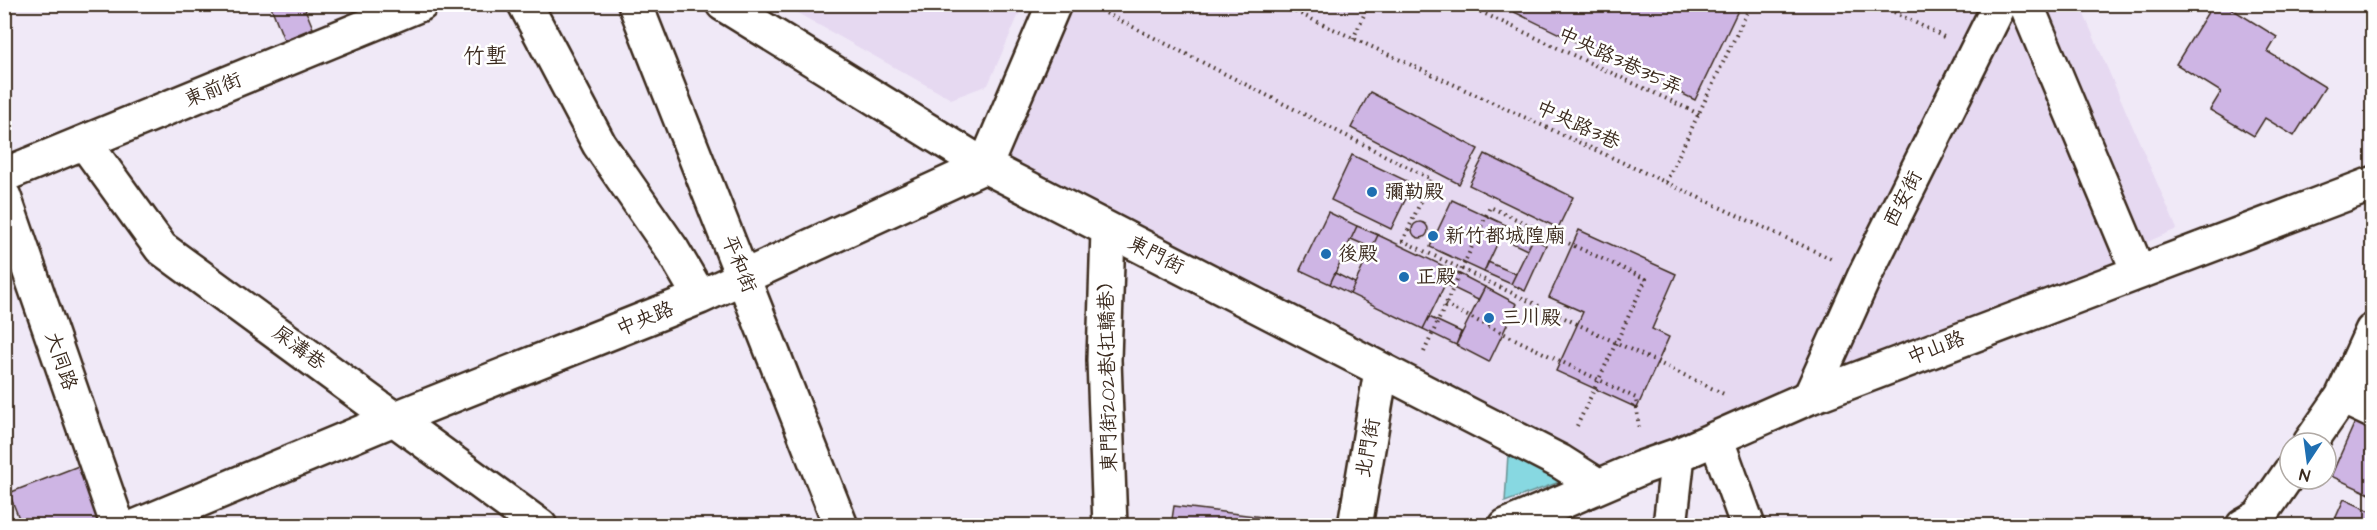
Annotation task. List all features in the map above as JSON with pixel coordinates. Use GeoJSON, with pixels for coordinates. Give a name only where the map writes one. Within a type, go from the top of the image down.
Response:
{"type":"FeatureCollection","features":[{"type":"Feature","properties":{"kind":"street","name":"東前街"},"geometry":{"type":"LineString","coordinates":[[4,175],[422,4]]}},
{"type":"Feature","properties":{"kind":"street"},"geometry":{"type":"LineString","coordinates":[[525,4],[599,144],[673,251],[699,297]]}},
{"type":"Feature","properties":{"kind":"street","name":"平和街"},"geometry":{"type":"LineString","coordinates":[[635,4],[745,277],[841,525]]}},
{"type":"Feature","properties":{"kind":"street","name":"東門街"},"geometry":{"type":"LineString","coordinates":[[723,4],[985,166],[1561,462],[1599,486]]}},
{"type":"Feature","properties":{"kind":"street"},"geometry":{"type":"LineString","coordinates":[[985,166],[1054,4]]}},
{"type":"Feature","properties":{"kind":"street","name":"西安街"},"geometry":{"type":"LineString","coordinates":[[1810,397],[1865,275],[2000,4]]}},
{"type":"Feature","properties":{"kind":"street"},"geometry":{"type":"LineString","coordinates":[[2026,4],[2138,271]]}},
{"type":"Feature","properties":{"kind":"street","name":"屎溝巷"},"geometry":{"type":"LineString","coordinates":[[85,143],[161,248],[540,525]]}},
{"type":"Feature","properties":{"kind":"street","name":"中央路"},"geometry":{"type":"LineString","coordinates":[[137,525],[699,297],[985,166]]}},
{"type":"Feature","properties":{"kind":"street","name":"中山路"},"geometry":{"type":"LineString","coordinates":[[1506,525],[1641,468],[1678,455],[1810,397],[2373,184]]}},
{"type":"Feature","properties":{"kind":"street","name":"大同路"},"geometry":{"type":"LineString","coordinates":[[4,197],[118,525]]}},
{"type":"Feature","properties":{"kind":"street","name":"東門街202巷(扛轎巷)"},"geometry":{"type":"LineString","coordinates":[[1108,230],[1104,360],[1110,525]]}},
{"type":"Feature","properties":{"kind":"street"},"geometry":{"type":"LineString","coordinates":[[2318,431],[2342,397],[2373,331]]}},
{"type":"Feature","properties":{"kind":"street","name":"北門街"},"geometry":{"type":"LineString","coordinates":[[1355,525],[1395,378]]}},
{"type":"Feature","properties":{"kind":"street"},"geometry":{"type":"LineString","coordinates":[[2342,397],[2373,411]]}},
{"type":"Feature","properties":{"kind":"street"},"geometry":{"type":"LineString","coordinates":[[1716,438],[1748,525]]}},
{"type":"Feature","properties":{"kind":"street"},"geometry":{"type":"LineString","coordinates":[[1670,525],[1678,455]]}},
{"type":"Feature","properties":{"kind":"street"},"geometry":{"type":"LineString","coordinates":[[2243,525],[2259,517],[2278,489]]}},
{"type":"Feature","properties":{"kind":"path"},"geometry":{"type":"LineString","coordinates":[[1089,4],[1431,179],[1403,241],[1767,415]]}},
{"type":"Feature","properties":{"kind":"path","name":"中央路3巷"},"geometry":{"type":"LineString","coordinates":[[1279,4],[1865,275]]}},
{"type":"Feature","properties":{"kind":"path"},"geometry":{"type":"LineString","coordinates":[[1353,39],[1369,4]]}},
{"type":"Feature","properties":{"kind":"path","name":"中央路3巷35弄"},"geometry":{"type":"LineString","coordinates":[[1464,4],[1699,114]]}},
{"type":"Feature","properties":{"kind":"path"},"geometry":{"type":"LineString","coordinates":[[1666,182],[1751,4]]}},
{"type":"Feature","properties":{"kind":"path"},"geometry":{"type":"LineString","coordinates":[[1878,4],[1976,53]]}},
{"type":"Feature","properties":{"kind":"path"},"geometry":{"type":"LineString","coordinates":[[1395,378],[1445,305],[1490,207],[1646,279],[1561,462]]}},
{"type":"Feature","properties":{"kind":"path"},"geometry":{"type":"LineString","coordinates":[[1445,305],[1636,398],[1641,468]]}},
{"type":"Feature","properties":{"kind":"shaded area"},"geometry":{"type":"Polygon","coordinates":[[[783,5],[1023,5],[988,85],[951,99],[783,5]]]}},
{"type":"Feature","properties":{"kind":"shaded area"},"geometry":{"type":"Polygon","coordinates":[[[1061,5],[2080,5],[2177,229],[2129,250],[2138,271],[1599,486],[995,164],[1061,5]]]}},
{"type":"Feature","properties":{"kind":"water"},"geometry":{"type":"Polygon","coordinates":[[[1508,454],[1562,481],[1505,502],[1508,454]]]}},
{"type":"Feature","properties":{"kind":"building"},"geometry":{"type":"Polygon","coordinates":[[[270,4],[303,4],[313,28],[284,40],[270,4]]]}},
{"type":"Feature","properties":{"kind":"building"},"geometry":{"type":"Polygon","coordinates":[[[1498,4],[1741,4],[1695,100],[1498,4]]]}},
{"type":"Feature","properties":{"kind":"building"},"geometry":{"type":"Polygon","coordinates":[[[2213,4],[2224,4],[2277,37],[2268,52],[2325,87],[2294,136],[2265,118],[2254,136],[2210,110],[2221,92],[2176,64],[2213,4]]]}},
{"type":"Feature","properties":{"kind":"building"},"geometry":{"type":"Polygon","coordinates":[[[1370,92],[1478,149],[1459,184],[1351,128],[1370,92]]]}},
{"type":"Feature","properties":{"kind":"building"},"geometry":{"type":"Polygon","coordinates":[[[1485,154],[1573,197],[1558,228],[1469,185],[1485,154]]]}},
{"type":"Feature","properties":{"kind":"building","name":"彌勒殿"},"geometry":{"type":"Polygon","coordinates":[[[1352,155],[1413,184],[1391,229],[1331,200],[1352,155]]]}},
{"type":"Feature","properties":{"kind":"building"},"geometry":{"type":"Polygon","coordinates":[[[1452,200],[1506,225],[1484,272],[1430,247],[1452,200]]]}},
{"type":"Feature","properties":{"kind":"building","name":"後殿"},"geometry":{"type":"Polygon","coordinates":[[[1328,212],[1357,226],[1330,284],[1300,270],[1328,212]]]}},
{"type":"Feature","properties":{"kind":"building"},"geometry":{"type":"Polygon","coordinates":[[[1420,222],[1426,224],[1428,230],[1426,236],[1420,238],[1414,236],[1412,230],[1414,224],[1420,222]]]}},
{"type":"Feature","properties":{"kind":"building"},"geometry":{"type":"Polygon","coordinates":[[[1506,225],[1533,239],[1527,250],[1500,237],[1506,225]]]}},
{"type":"Feature","properties":{"kind":"building"},"geometry":{"type":"Polygon","coordinates":[[[1357,226],[1378,235],[1372,248],[1351,239],[1357,226]]]}},
{"type":"Feature","properties":{"kind":"building"},"geometry":{"type":"Polygon","coordinates":[[[1579,230],[1676,274],[1652,329],[1669,337],[1637,408],[1556,371],[1583,312],[1549,297],[1579,230]]]}},
{"type":"Feature","properties":{"kind":"building","name":"正殿"},"geometry":{"type":"Polygon","coordinates":[[[1378,235],[1452,270],[1423,329],[1350,294],[1378,235]]]}},
{"type":"Feature","properties":{"kind":"building","name":"三川殿"},"geometry":{"type":"Polygon","coordinates":[[[1533,239],[1546,245],[1525,291],[1511,284],[1533,239]]]}},
{"type":"Feature","properties":{"kind":"building"},"geometry":{"type":"Polygon","coordinates":[[[1488,262],[1516,274],[1511,284],[1484,272],[1488,262]]]}},
{"type":"Feature","properties":{"kind":"building"},"geometry":{"type":"Polygon","coordinates":[[[1452,270],[1485,287],[1478,300],[1445,284],[1452,270]]]}},
{"type":"Feature","properties":{"kind":"building"},"geometry":{"type":"Polygon","coordinates":[[[1335,273],[1355,283],[1350,294],[1330,284],[1335,273]]]}},
{"type":"Feature","properties":{"kind":"building","name":"三川殿"},"geometry":{"type":"Polygon","coordinates":[[[1485,287],[1517,304],[1489,362],[1456,345],[1485,287]]]}},
{"type":"Feature","properties":{"kind":"building"},"geometry":{"type":"Polygon","coordinates":[[[1429,317],[1461,332],[1456,345],[1423,329],[1429,317]]]}},
{"type":"Feature","properties":{"kind":"building"},"geometry":{"type":"Polygon","coordinates":[[[2355,422],[2372,430],[2372,495],[2338,479],[2338,460],[2355,422]]]}},
{"type":"Feature","properties":{"kind":"building"},"geometry":{"type":"Polygon","coordinates":[[[81,465],[105,526],[22,526],[9,493],[81,465]]]}},
{"type":"Feature","properties":{"kind":"building"},"geometry":{"type":"Polygon","coordinates":[[[2344,499],[2372,512],[2372,526],[2332,526],[2344,499]]]}},
{"type":"Feature","properties":{"kind":"building"},"geometry":{"type":"Polygon","coordinates":[[[1174,506],[1304,522],[1303,526],[1171,526],[1174,506]]]}},
{"type":"Feature","properties":{"kind":"place","name":"彌勒殿"},"geometry":{"type":"Point","coordinates":[1372,192]}},
{"type":"Feature","properties":{"kind":"place","name":"新竹都城隍廟"},"geometry":{"type":"Point","coordinates":[1433,236]}},
{"type":"Feature","properties":{"kind":"place","name":"後殿"},"geometry":{"type":"Point","coordinates":[1326,254]}},
{"type":"Feature","properties":{"kind":"place","name":"正殿"},"geometry":{"type":"Point","coordinates":[1404,277]}},
{"type":"Feature","properties":{"kind":"place","name":"三川殿"},"geometry":{"type":"Point","coordinates":[1489,318]}},
{"type":"Feature","properties":{"kind":"district","name":"竹塹"},"geometry":{"type":"Point","coordinates":[485,56]}}]}
